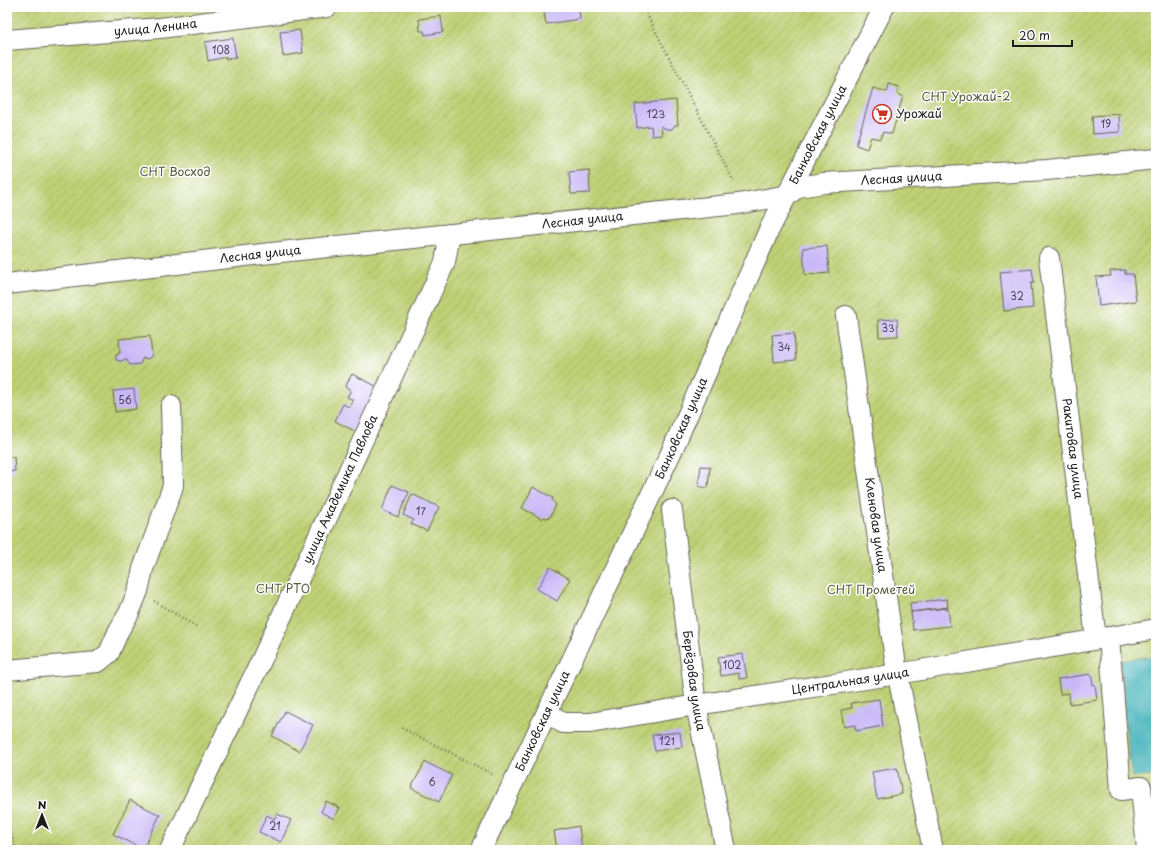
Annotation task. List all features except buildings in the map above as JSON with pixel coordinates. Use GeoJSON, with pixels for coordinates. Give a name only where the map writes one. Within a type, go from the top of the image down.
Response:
{"type":"FeatureCollection","features":[{"type":"Feature","properties":{"kind":"street","name":"улица Ленина"},"geometry":{"type":"LineString","coordinates":[[7,40],[160,28],[327,7]]}},
{"type":"Feature","properties":{"kind":"street","name":"Банковская улица"},"geometry":{"type":"LineString","coordinates":[[481,850],[670,455],[769,230],[884,7]]}},
{"type":"Feature","properties":{"kind":"street","name":"Лесная улица"},"geometry":{"type":"LineString","coordinates":[[7,284],[450,234],[745,203],[788,195],[798,187],[824,183],[1047,170],[1156,159]]}},
{"type":"Feature","properties":{"kind":"street","name":"улица Академика Павлова"},"geometry":{"type":"LineString","coordinates":[[170,850],[262,659],[446,262],[450,234]]}},
{"type":"Feature","properties":{"kind":"street","name":"Ракитовая улица"},"geometry":{"type":"LineString","coordinates":[[1049,258],[1102,638],[1121,790],[1142,787],[1148,850]]}},
{"type":"Feature","properties":{"kind":"street","name":"Кленовая улица"},"geometry":{"type":"LineString","coordinates":[[846,316],[898,674],[933,850]]}},
{"type":"Feature","properties":{"kind":"street"},"geometry":{"type":"LineString","coordinates":[[7,670],[98,662],[109,653],[138,591],[143,569],[173,486],[171,406]]}},
{"type":"Feature","properties":{"kind":"street","name":"Берёзовая улица"},"geometry":{"type":"LineString","coordinates":[[672,510],[696,705],[726,850]]}},
{"type":"Feature","properties":{"kind":"street","name":"Центральная улица"},"geometry":{"type":"LineString","coordinates":[[547,712],[563,723],[590,723],[898,674],[1156,629]]}},
{"type":"Feature","properties":{"kind":"path"},"geometry":{"type":"LineString","coordinates":[[643,7],[745,203]]}},
{"type":"Feature","properties":{"kind":"path"},"geometry":{"type":"LineString","coordinates":[[138,591],[197,627]]}},
{"type":"Feature","properties":{"kind":"path"},"geometry":{"type":"LineString","coordinates":[[402,728],[492,774]]}},
{"type":"Feature","properties":{"kind":"path"},"geometry":{"type":"LineString","coordinates":[[7,823],[15,845],[14,850]]}},
{"type":"Feature","properties":{"kind":"green space"},"geometry":{"type":"Polygon","coordinates":[[[7,7],[1156,7],[1156,657],[1144,657],[1121,661],[1132,777],[1156,776],[1156,850],[7,850],[7,7]]]}},
{"type":"Feature","properties":{"kind":"water"},"geometry":{"type":"Polygon","coordinates":[[[1144,657],[1156,657],[1156,776],[1132,777],[1125,721],[1121,661],[1144,657]]]}},
{"type":"Feature","properties":{"kind":"place","name":"Урожай"},"geometry":{"type":"Point","coordinates":[882,114]}},
{"type":"Feature","properties":{"kind":"park label","name":"СНТ Урожай-2"},"geometry":{"type":"Point","coordinates":[966,97]}},
{"type":"Feature","properties":{"kind":"park label","name":"СНТ Восход"},"geometry":{"type":"Point","coordinates":[175,172]}},
{"type":"Feature","properties":{"kind":"park label","name":"СНТ РТО"},"geometry":{"type":"Point","coordinates":[283,589]}},
{"type":"Feature","properties":{"kind":"park label","name":"СНТ Прометей"},"geometry":{"type":"Point","coordinates":[871,590]}}]}
